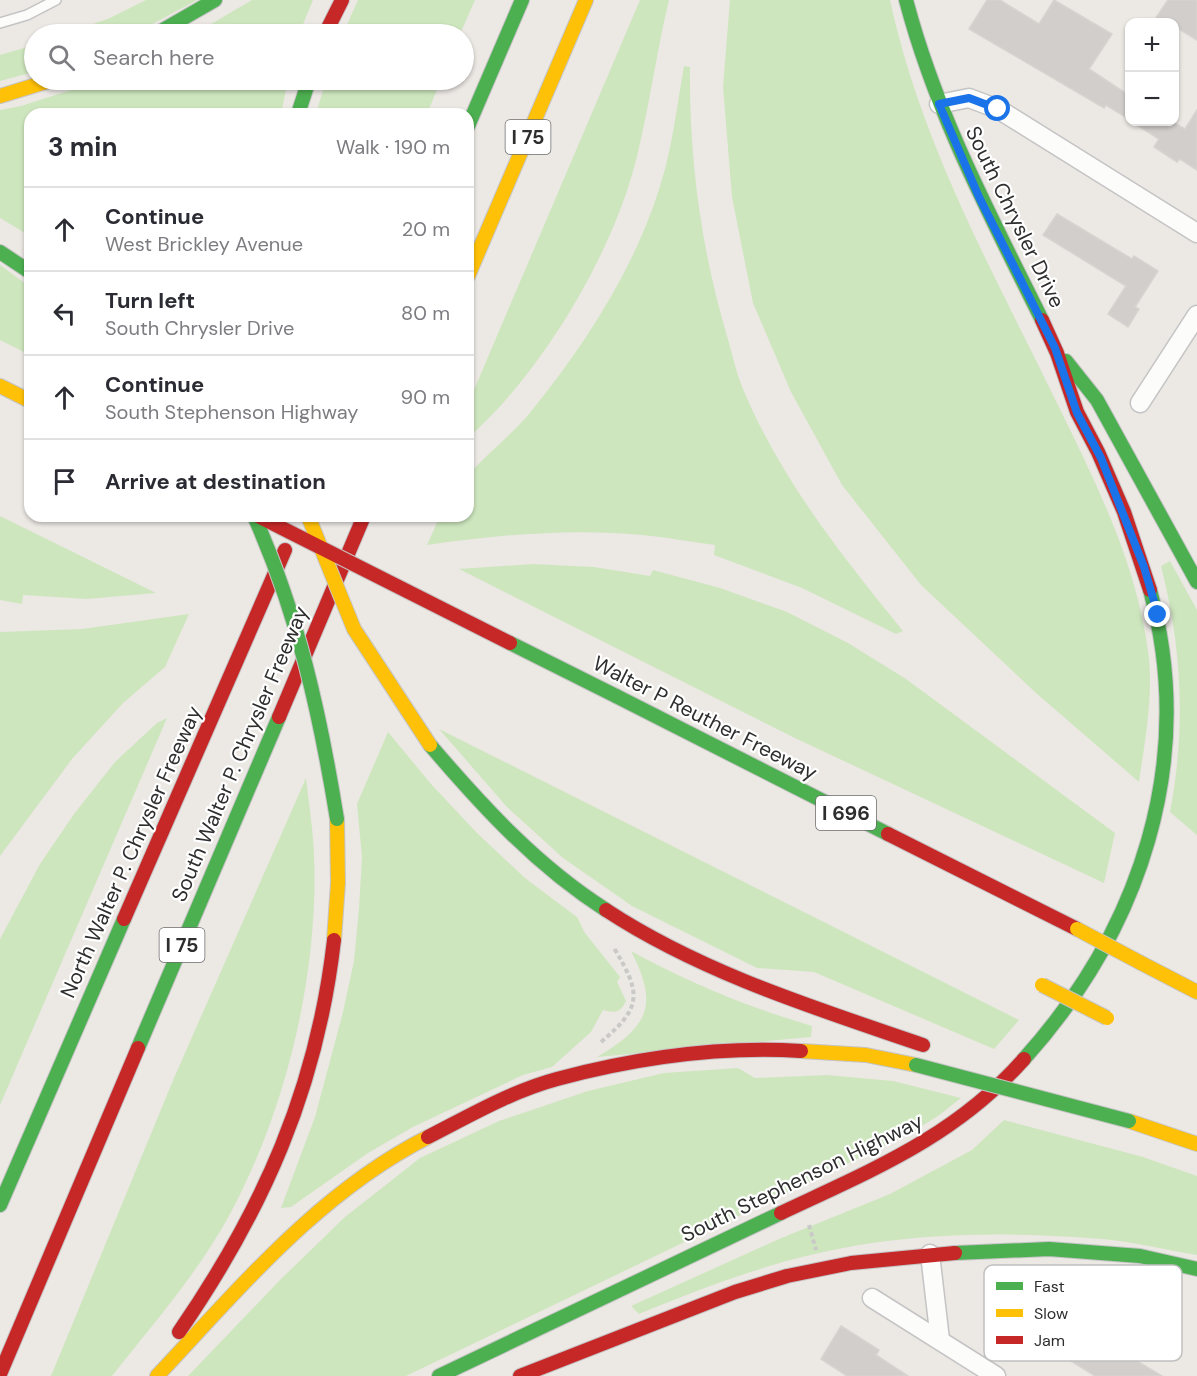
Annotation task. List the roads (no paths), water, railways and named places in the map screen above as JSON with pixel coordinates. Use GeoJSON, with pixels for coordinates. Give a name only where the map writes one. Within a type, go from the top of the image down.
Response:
{"type":"FeatureCollection","features":[{"type":"Feature","properties":{"kind":"main road"},"geometry":{"type":"LineString","coordinates":[[173,24],[215,0]]}},
{"type":"Feature","properties":{"kind":"main road"},"geometry":{"type":"LineString","coordinates":[[330,24],[342,0]]}},
{"type":"Feature","properties":{"kind":"main road"},"geometry":{"type":"LineString","coordinates":[[474,112],[522,0]]}},
{"type":"Feature","properties":{"kind":"main road","name":"I 75"},"geometry":{"type":"LineString","coordinates":[[474,262],[586,0]]}},
{"type":"Feature","properties":{"kind":"main road","name":"South Chrysler Drive"},"geometry":{"type":"LineString","coordinates":[[906,0],[939,104],[979,197],[1055,348]]}},
{"type":"Feature","properties":{"kind":"main road"},"geometry":{"type":"LineString","coordinates":[[0,96],[24,89]]}},
{"type":"Feature","properties":{"kind":"main road"},"geometry":{"type":"LineString","coordinates":[[300,108],[306,90]]}},
{"type":"Feature","properties":{"kind":"main road"},"geometry":{"type":"LineString","coordinates":[[0,252],[24,269]]}},
{"type":"Feature","properties":{"kind":"main road"},"geometry":{"type":"LineString","coordinates":[[1055,348],[1097,400],[1197,582]]}},
{"type":"Feature","properties":{"kind":"main road","name":"South Stephenson Highway"},"geometry":{"type":"LineString","coordinates":[[439,1376],[934,1138],[974,1108],[1026,1059],[1070,1005],[1113,936],[1144,858],[1158,801],[1166,755],[1168,708],[1164,663],[1158,615],[1144,567],[1101,458],[1077,413],[1055,348]]}},
{"type":"Feature","properties":{"kind":"main road"},"geometry":{"type":"LineString","coordinates":[[0,386],[24,398]]}},
{"type":"Feature","properties":{"kind":"main road"},"geometry":{"type":"LineString","coordinates":[[147,1376],[225,1260],[277,1162],[299,1103],[316,1041],[333,945],[338,891],[337,819],[325,745],[303,643],[289,595],[259,522]]}},
{"type":"Feature","properties":{"kind":"main road","name":"Walter P Reuther Freeway"},"geometry":{"type":"LineString","coordinates":[[268,522],[1077,929],[1197,992]]}},
{"type":"Feature","properties":{"kind":"main road","name":"North Walter P. Chrysler Freeway"},"geometry":{"type":"LineString","coordinates":[[0,1205],[297,522]]}},
{"type":"Feature","properties":{"kind":"main road"},"geometry":{"type":"LineString","coordinates":[[310,522],[354,629],[430,745],[482,805],[546,866],[582,895],[623,921],[698,960],[783,997],[928,1047]]}},
{"type":"Feature","properties":{"kind":"main road","name":"South Walter P. Chrysler Freeway"},"geometry":{"type":"LineString","coordinates":[[0,1374],[361,522]]}},
{"type":"Feature","properties":{"kind":"main road"},"geometry":{"type":"LineString","coordinates":[[1042,985],[1107,1018]]}},
{"type":"Feature","properties":{"kind":"main road"},"geometry":{"type":"LineString","coordinates":[[156,1376],[264,1263],[325,1204],[394,1154],[489,1106],[556,1079],[699,1051],[866,1055],[916,1065],[1129,1121]]}},
{"type":"Feature","properties":{"kind":"main road"},"geometry":{"type":"LineString","coordinates":[[988,1069],[1197,1144]]}},
{"type":"Feature","properties":{"kind":"main road"},"geometry":{"type":"LineString","coordinates":[[0,1198],[13,1174]]}},
{"type":"Feature","properties":{"kind":"main road"},"geometry":{"type":"LineString","coordinates":[[520,1376],[746,1289],[851,1263],[930,1254],[1049,1249],[1140,1256],[1179,1265]]}},
{"type":"Feature","properties":{"kind":"main road"},"geometry":{"type":"LineString","coordinates":[[1182,1266],[1197,1269]]}},
{"type":"Feature","properties":{"kind":"street"},"geometry":{"type":"LineString","coordinates":[[939,104],[969,98],[998,109],[1197,233]]}},
{"type":"Feature","properties":{"kind":"street"},"geometry":{"type":"LineString","coordinates":[[1140,403],[1197,315]]}},
{"type":"Feature","properties":{"kind":"street"},"geometry":{"type":"LineString","coordinates":[[930,1254],[940,1340]]}},
{"type":"Feature","properties":{"kind":"street"},"geometry":{"type":"LineString","coordinates":[[872,1298],[996,1376]]}},
{"type":"Feature","properties":{"kind":"lane"},"geometry":{"type":"LineString","coordinates":[[0,22],[27,15],[56,0]]}}]}
